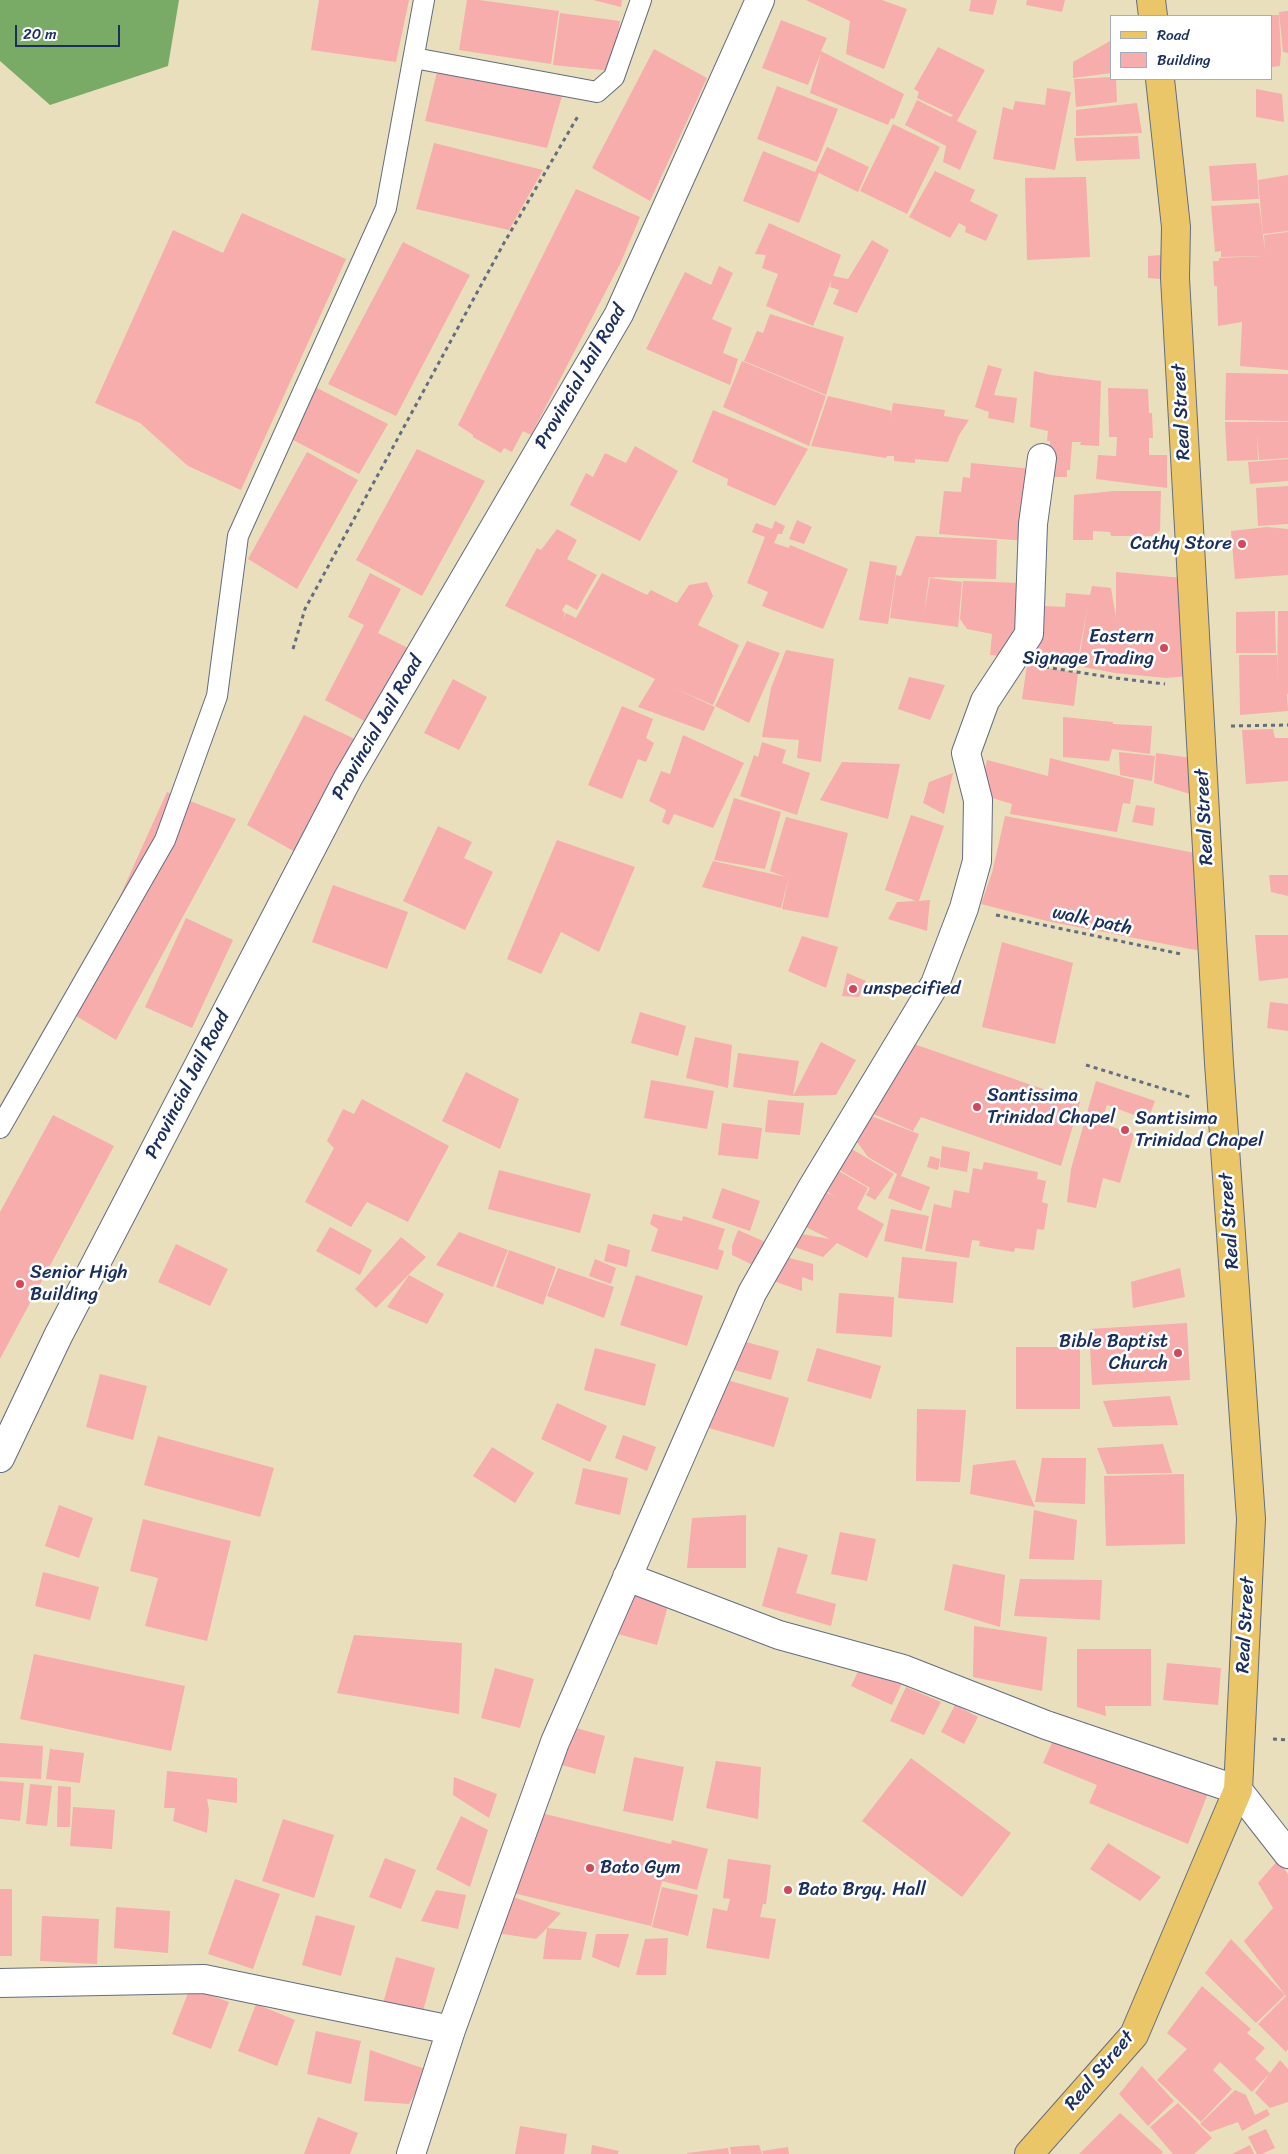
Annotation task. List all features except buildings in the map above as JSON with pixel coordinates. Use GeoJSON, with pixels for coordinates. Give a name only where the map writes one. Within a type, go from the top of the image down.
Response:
{"type":"FeatureCollection","features":[{"type":"Feature","properties":{"kind":"main road"},"geometry":{"type":"LineString","coordinates":[[1151,0],[1153,15]]}},
{"type":"Feature","properties":{"kind":"main road","name":"Real Street"},"geometry":{"type":"LineString","coordinates":[[1029,2154],[1134,2035],[1238,1790],[1251,1519],[1213,960],[1175,278],[1176,227],[1160,80]]}},
{"type":"Feature","properties":{"kind":"street","name":"Provincial Jail Road"},"geometry":{"type":"LineString","coordinates":[[0,1458],[62,1327],[348,778],[619,314],[760,0]]}},
{"type":"Feature","properties":{"kind":"street"},"geometry":{"type":"LineString","coordinates":[[411,2154],[451,2030],[556,1742],[752,1293],[812,1188],[935,984],[964,908],[977,862],[978,800],[966,753],[985,701],[1029,634],[1033,524],[1042,458]]}},
{"type":"Feature","properties":{"kind":"street"},"geometry":{"type":"LineString","coordinates":[[627,1577],[779,1636],[903,1669],[1046,1725],[1238,1790],[1288,1854]]}},
{"type":"Feature","properties":{"kind":"street"},"geometry":{"type":"LineString","coordinates":[[0,1983],[204,1979],[451,2030]]}},
{"type":"Feature","properties":{"kind":"lane"},"geometry":{"type":"LineString","coordinates":[[0,1128],[165,840],[217,696],[238,536],[386,208],[424,0]]}},
{"type":"Feature","properties":{"kind":"lane"},"geometry":{"type":"LineString","coordinates":[[414,58],[597,92],[614,77],[641,0]]}},
{"type":"Feature","properties":{"kind":"path"},"geometry":{"type":"LineString","coordinates":[[293,649],[305,609],[351,523],[504,243],[547,172],[576,119],[597,92]]}},
{"type":"Feature","properties":{"kind":"path"},"geometry":{"type":"LineString","coordinates":[[1012,662],[1155,684],[1198,684]]}},
{"type":"Feature","properties":{"kind":"path"},"geometry":{"type":"LineString","coordinates":[[1200,726],[1288,725]]}},
{"type":"Feature","properties":{"kind":"path","name":"walk path"},"geometry":{"type":"LineString","coordinates":[[964,908],[1213,960]]}},
{"type":"Feature","properties":{"kind":"path"},"geometry":{"type":"LineString","coordinates":[[1086,1065],[1222,1107]]}},
{"type":"Feature","properties":{"kind":"green space"},"geometry":{"type":"Polygon","coordinates":[[[0,0],[179,0],[168,66],[50,105],[0,61],[0,0]]]}},
{"type":"Feature","properties":{"kind":"place","name":"Cathy Store"},"geometry":{"type":"Point","coordinates":[1242,544]}},
{"type":"Feature","properties":{"kind":"place","name":"Eastern Signage Trading"},"geometry":{"type":"Point","coordinates":[1164,648]}},
{"type":"Feature","properties":{"kind":"place","name":"unspecified"},"geometry":{"type":"Point","coordinates":[853,989]}},
{"type":"Feature","properties":{"kind":"place","name":"Santissima Trinidad Chapel"},"geometry":{"type":"Point","coordinates":[977,1107]}},
{"type":"Feature","properties":{"kind":"place","name":"Santisima Trinidad Chapel"},"geometry":{"type":"Point","coordinates":[1125,1130]}},
{"type":"Feature","properties":{"kind":"place","name":"Senior High Building"},"geometry":{"type":"Point","coordinates":[20,1284]}},
{"type":"Feature","properties":{"kind":"place","name":"Bible Baptist Church"},"geometry":{"type":"Point","coordinates":[1178,1353]}},
{"type":"Feature","properties":{"kind":"place","name":"Bato Gym"},"geometry":{"type":"Point","coordinates":[590,1868]}},
{"type":"Feature","properties":{"kind":"place","name":"Bato Brgy. Hall"},"geometry":{"type":"Point","coordinates":[788,1890]}}]}
